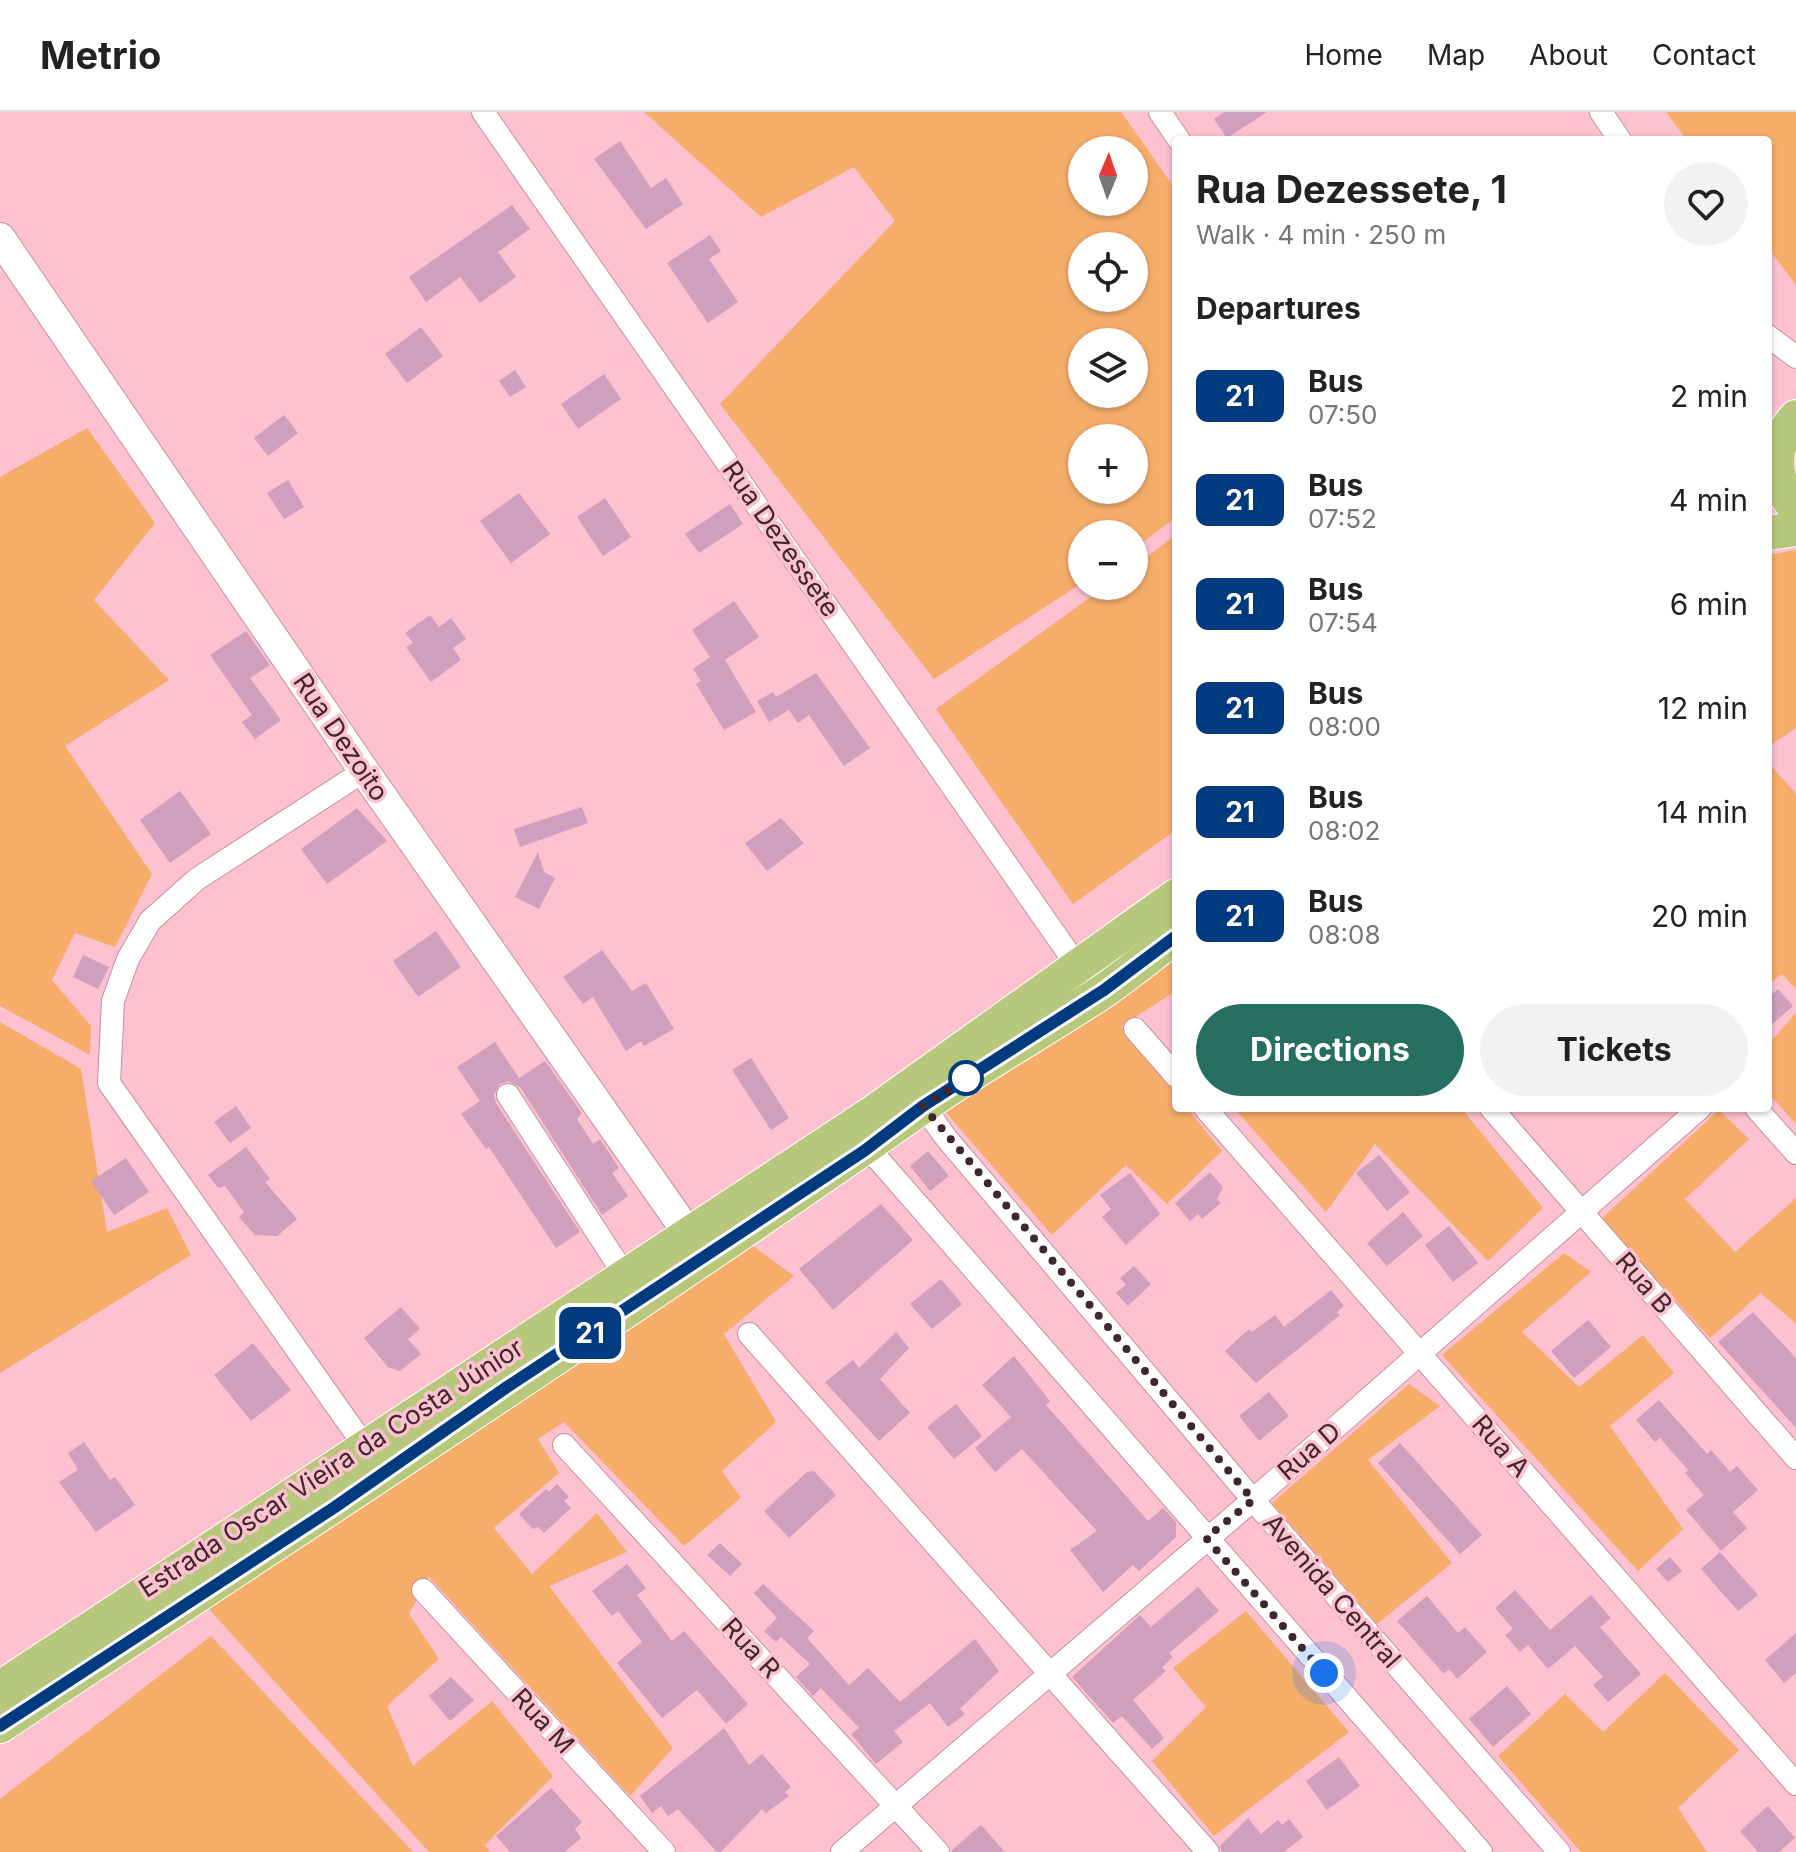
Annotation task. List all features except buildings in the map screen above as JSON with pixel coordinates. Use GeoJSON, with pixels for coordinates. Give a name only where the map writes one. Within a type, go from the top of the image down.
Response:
{"type":"FeatureCollection","features":[{"type":"Feature","properties":{"kind":"main road","name":"Rua Dezoito"},"geometry":{"type":"LineString","coordinates":[[0,238],[364,771],[688,1233]]}},
{"type":"Feature","properties":{"kind":"main road"},"geometry":{"type":"LineString","coordinates":[[1777,441],[1781,488],[1796,509]]}},
{"type":"Feature","properties":{"kind":"main road"},"geometry":{"type":"LineString","coordinates":[[1772,532],[1796,529]]}},
{"type":"Feature","properties":{"kind":"main road","name":"Estrada Oscar Vieira da Costa Júnior"},"geometry":{"type":"LineString","coordinates":[[0,1688],[245,1523],[366,1448],[624,1274],[906,1090],[1172,899]]}},
{"type":"Feature","properties":{"kind":"main road","name":"Estrada Oscar Vieira da Costa Júnior"},"geometry":{"type":"LineString","coordinates":[[0,1726],[314,1521],[507,1387],[864,1151],[923,1106],[1104,990],[1172,939]]}},
{"type":"Feature","properties":{"kind":"street","name":"Rua Dezessete"},"geometry":{"type":"LineString","coordinates":[[483,112],[1078,967]]}},
{"type":"Feature","properties":{"kind":"street"},"geometry":{"type":"LineString","coordinates":[[1160,112],[1176,136]]}},
{"type":"Feature","properties":{"kind":"street"},"geometry":{"type":"LineString","coordinates":[[1601,112],[1617,136]]}},
{"type":"Feature","properties":{"kind":"street"},"geometry":{"type":"LineString","coordinates":[[1772,339],[1796,357]]}},
{"type":"Feature","properties":{"kind":"street"},"geometry":{"type":"LineString","coordinates":[[364,771],[197,879],[150,921],[128,959],[113,1001],[109,1083],[366,1448]]}},
{"type":"Feature","properties":{"kind":"street"},"geometry":{"type":"LineString","coordinates":[[1135,1029],[1172,1071]]}},
{"type":"Feature","properties":{"kind":"street"},"geometry":{"type":"LineString","coordinates":[[508,1095],[624,1274]]}},
{"type":"Feature","properties":{"kind":"street","name":"Avenida Central"},"geometry":{"type":"LineString","coordinates":[[923,1106],[1253,1500],[1559,1852]]}},
{"type":"Feature","properties":{"kind":"street","name":"Rua A"},"geometry":{"type":"LineString","coordinates":[[1209,1112],[1796,1784]]}},
{"type":"Feature","properties":{"kind":"street","name":"Rua B"},"geometry":{"type":"LineString","coordinates":[[1494,1112],[1796,1458]]}},
{"type":"Feature","properties":{"kind":"street","name":"Rua D"},"geometry":{"type":"LineString","coordinates":[[842,1852],[1253,1500],[1695,1112]]}},
{"type":"Feature","properties":{"kind":"street"},"geometry":{"type":"LineString","coordinates":[[1760,1112],[1796,1153]]}},
{"type":"Feature","properties":{"kind":"street"},"geometry":{"type":"LineString","coordinates":[[864,1151],[878,1159],[1481,1852]]}},
{"type":"Feature","properties":{"kind":"street"},"geometry":{"type":"LineString","coordinates":[[749,1334],[1208,1852]]}},
{"type":"Feature","properties":{"kind":"street","name":"Rua R"},"geometry":{"type":"LineString","coordinates":[[564,1445],[938,1852]]}},
{"type":"Feature","properties":{"kind":"street","name":"Rua M"},"geometry":{"type":"LineString","coordinates":[[423,1590],[664,1852]]}},
{"type":"Feature","properties":{"kind":"shaded area"},"geometry":{"type":"Polygon","coordinates":[[[644,112],[1121,112],[1138,136],[1068,136],[1068,216],[1148,216],[1148,150],[1172,184],[1172,520],[1148,538],[1148,520],[1068,520],[1068,592],[934,679],[720,404],[895,221],[854,167],[761,217],[644,112]]]}},
{"type":"Feature","properties":{"kind":"shaded area"},"geometry":{"type":"Polygon","coordinates":[[[1666,112],[1796,112],[1796,285],[1772,253],[1772,136],[1684,136],[1666,112]]]}},
{"type":"Feature","properties":{"kind":"shaded area"},"geometry":{"type":"Polygon","coordinates":[[[87,428],[155,523],[94,600],[169,680],[65,746],[152,874],[115,947],[75,933],[52,980],[91,1026],[90,1055],[0,1006],[0,477],[87,428]]]}},
{"type":"Feature","properties":{"kind":"shaded area"},"geometry":{"type":"Polygon","coordinates":[[[1172,538],[1172,833],[1073,904],[936,709],[1087,600],[1148,600],[1148,556],[1172,538]]]}},
{"type":"Feature","properties":{"kind":"shaded area"},"geometry":{"type":"Polygon","coordinates":[[[1796,550],[1796,728],[1772,744],[1772,554],[1796,550]]]}},
{"type":"Feature","properties":{"kind":"shaded area"},"geometry":{"type":"Polygon","coordinates":[[[1772,767],[1796,794],[1796,989],[1782,974],[1772,982],[1772,767]]]}},
{"type":"Feature","properties":{"kind":"shaded area"},"geometry":{"type":"Polygon","coordinates":[[[1172,947],[1172,994],[1121,1026],[1172,1089],[1172,1112],[1190,1112],[1222,1151],[1167,1204],[1126,1165],[1052,1235],[943,1109],[1172,947]]]}},
{"type":"Feature","properties":{"kind":"shaded area"},"geometry":{"type":"Polygon","coordinates":[[[1796,1013],[1796,1124],[1772,1097],[1772,1040],[1796,1013]]]}},
{"type":"Feature","properties":{"kind":"shaded area"},"geometry":{"type":"Polygon","coordinates":[[[0,1022],[81,1069],[107,1232],[167,1208],[191,1255],[0,1373],[0,1022]]]}},
{"type":"Feature","properties":{"kind":"shaded area"},"geometry":{"type":"Polygon","coordinates":[[[1238,1112],[1464,1112],[1543,1208],[1488,1261],[1375,1144],[1326,1212],[1238,1112]]]}},
{"type":"Feature","properties":{"kind":"shaded area"},"geometry":{"type":"Polygon","coordinates":[[[1717,1112],[1721,1112],[1749,1139],[1685,1199],[1735,1252],[1796,1198],[1796,1324],[1761,1293],[1710,1338],[1601,1219],[1717,1112]]]}},
{"type":"Feature","properties":{"kind":"shaded area"},"geometry":{"type":"Polygon","coordinates":[[[749,1243],[794,1276],[724,1334],[776,1422],[722,1471],[741,1498],[684,1546],[564,1422],[538,1439],[559,1473],[494,1528],[532,1574],[597,1513],[627,1552],[549,1586],[673,1748],[630,1796],[429,1577],[409,1614],[439,1659],[387,1706],[413,1766],[492,1701],[553,1776],[485,1845],[490,1852],[429,1852],[208,1608],[749,1243]]]}},
{"type":"Feature","properties":{"kind":"shaded area"},"geometry":{"type":"Polygon","coordinates":[[[1564,1253],[1591,1272],[1522,1332],[1579,1387],[1643,1335],[1674,1373],[1610,1426],[1683,1529],[1638,1571],[1442,1355],[1564,1253]]]}},
{"type":"Feature","properties":{"kind":"shaded area"},"geometry":{"type":"Polygon","coordinates":[[[1409,1384],[1440,1406],[1368,1460],[1452,1563],[1377,1624],[1272,1503],[1409,1384]]]}},
{"type":"Feature","properties":{"kind":"shaded area"},"geometry":{"type":"Polygon","coordinates":[[[1246,1611],[1349,1732],[1214,1836],[1152,1761],[1206,1707],[1173,1668],[1246,1611]]]}},
{"type":"Feature","properties":{"kind":"shaded area"},"geometry":{"type":"Polygon","coordinates":[[[211,1636],[413,1852],[0,1852],[0,1799],[211,1636]]]}},
{"type":"Feature","properties":{"kind":"shaded area"},"geometry":{"type":"Polygon","coordinates":[[[1665,1673],[1739,1750],[1678,1808],[1707,1852],[1581,1852],[1498,1756],[1565,1694],[1603,1732],[1665,1673]]]}},
{"type":"Feature","properties":{"kind":"bus line","name":"21"},"geometry":{"type":"LineString","coordinates":[[0,1726],[335,1507],[507,1387],[864,1151],[923,1106],[1104,990],[1172,939]]}},
{"type":"Feature","properties":{"kind":"route"},"geometry":{"type":"LineString","coordinates":[[966,1078],[975,1073],[923,1106],[947,1139],[1253,1500],[1206,1538],[1324,1673]]}}]}
